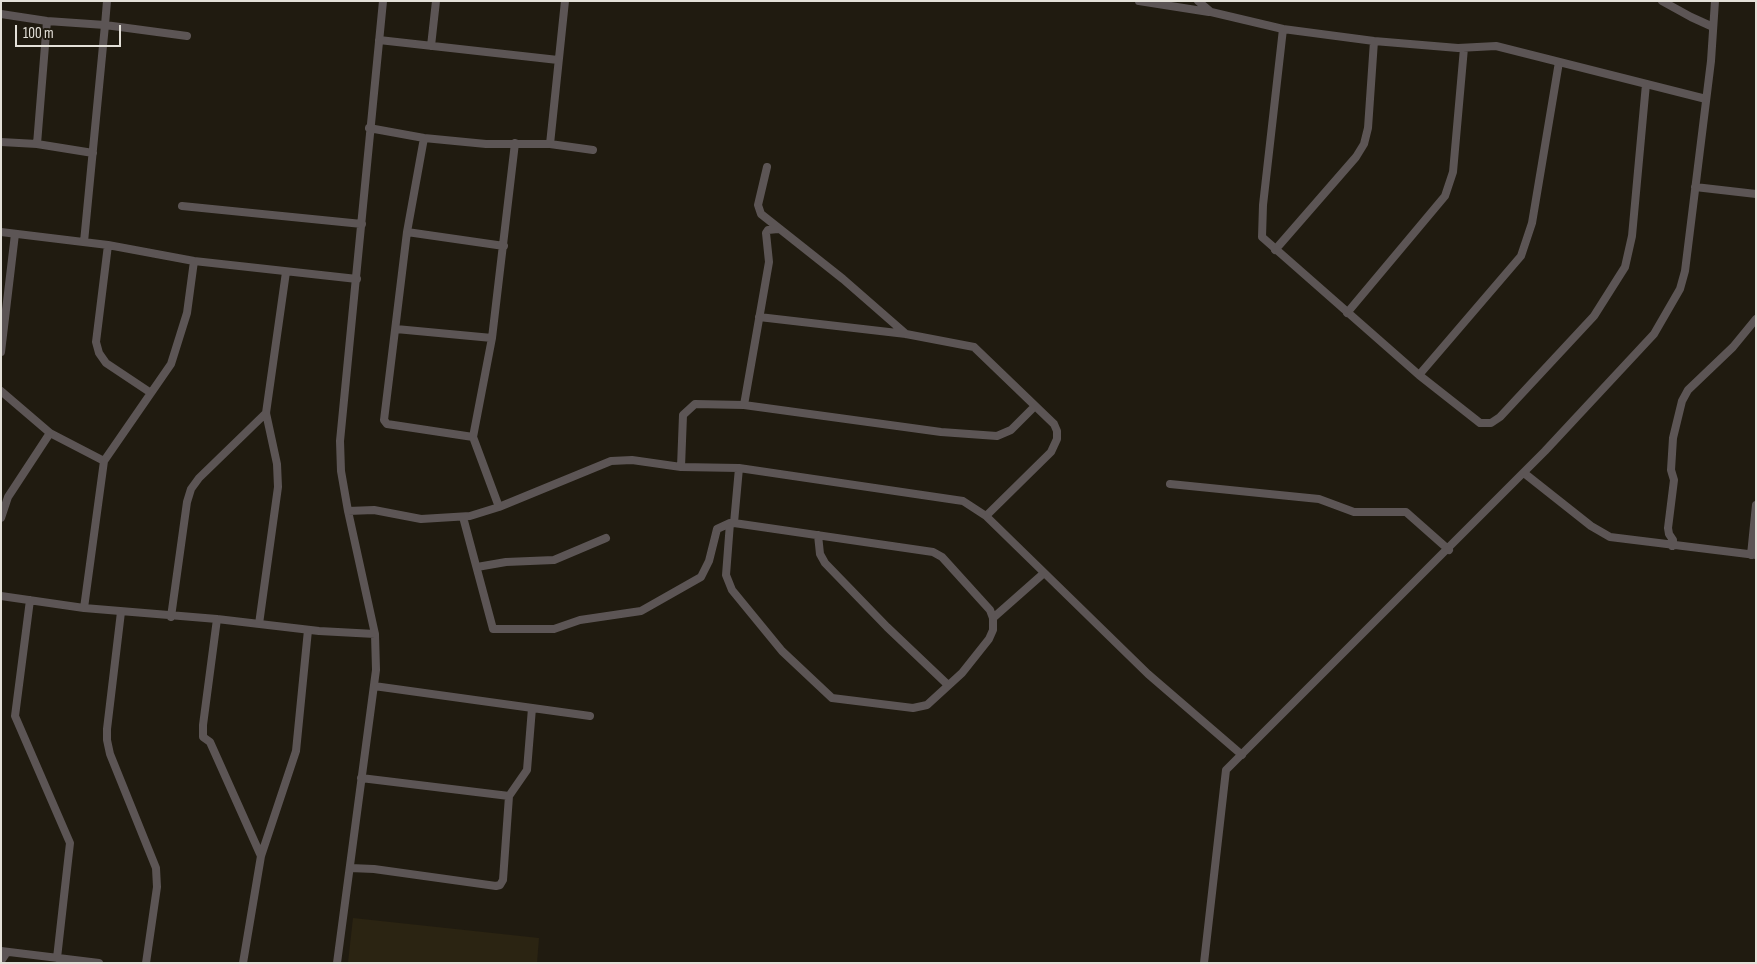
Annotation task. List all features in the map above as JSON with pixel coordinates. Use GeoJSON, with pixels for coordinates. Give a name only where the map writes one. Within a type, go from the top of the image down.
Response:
{"type":"FeatureCollection","features":[{"type":"Feature","properties":{"kind":"street"},"geometry":{"type":"LineString","coordinates":[[84,242],[107,1]]}},
{"type":"Feature","properties":{"kind":"street"},"geometry":{"type":"LineString","coordinates":[[337,963],[376,670],[375,634],[348,512],[340,442],[357,279],[369,128],[383,1]]}},
{"type":"Feature","properties":{"kind":"street"},"geometry":{"type":"LineString","coordinates":[[431,46],[436,1]]}},
{"type":"Feature","properties":{"kind":"street"},"geometry":{"type":"LineString","coordinates":[[550,144],[565,1]]}},
{"type":"Feature","properties":{"kind":"street"},"geometry":{"type":"LineString","coordinates":[[1139,1],[1211,12],[1283,29],[1374,41],[1464,48],[1486,45],[1496,46],[1706,99]]}},
{"type":"Feature","properties":{"kind":"street"},"geometry":{"type":"LineString","coordinates":[[1198,1],[1211,12]]}},
{"type":"Feature","properties":{"kind":"street"},"geometry":{"type":"LineString","coordinates":[[1662,1],[1690,17],[1713,26]]}},
{"type":"Feature","properties":{"kind":"street"},"geometry":{"type":"LineString","coordinates":[[1204,963],[1226,770],[1449,550],[1524,473],[1654,334],[1680,290],[1686,271],[1706,99],[1715,1]]}},
{"type":"Feature","properties":{"kind":"street"},"geometry":{"type":"LineString","coordinates":[[1,14],[47,21],[105,25],[187,36]]}},
{"type":"Feature","properties":{"kind":"street"},"geometry":{"type":"LineString","coordinates":[[37,144],[47,21]]}},
{"type":"Feature","properties":{"kind":"street"},"geometry":{"type":"LineString","coordinates":[[1283,29],[1260,231],[1262,237],[1419,376],[1477,421],[1491,423],[1500,417],[1594,316],[1625,267],[1630,252],[1646,84]]}},
{"type":"Feature","properties":{"kind":"street"},"geometry":{"type":"LineString","coordinates":[[379,40],[558,60]]}},
{"type":"Feature","properties":{"kind":"street"},"geometry":{"type":"LineString","coordinates":[[1275,250],[1356,157],[1364,144],[1368,128],[1374,41]]}},
{"type":"Feature","properties":{"kind":"street"},"geometry":{"type":"LineString","coordinates":[[1347,313],[1445,196],[1453,172],[1464,48]]}},
{"type":"Feature","properties":{"kind":"street"},"geometry":{"type":"LineString","coordinates":[[1419,376],[1521,256],[1532,223],[1559,62]]}},
{"type":"Feature","properties":{"kind":"street"},"geometry":{"type":"LineString","coordinates":[[369,128],[424,138],[486,144],[550,144],[594,150]]}},
{"type":"Feature","properties":{"kind":"street"},"geometry":{"type":"LineString","coordinates":[[424,138],[407,232],[384,422],[473,437]]}},
{"type":"Feature","properties":{"kind":"street"},"geometry":{"type":"LineString","coordinates":[[1,142],[37,144],[93,153]]}},
{"type":"Feature","properties":{"kind":"street"},"geometry":{"type":"LineString","coordinates":[[499,507],[473,437],[492,338],[515,143]]}},
{"type":"Feature","properties":{"kind":"street"},"geometry":{"type":"LineString","coordinates":[[766,167],[758,209],[778,229],[843,279],[906,334]]}},
{"type":"Feature","properties":{"kind":"street"},"geometry":{"type":"LineString","coordinates":[[1696,188],[1756,194]]}},
{"type":"Feature","properties":{"kind":"street"},"geometry":{"type":"LineString","coordinates":[[182,206],[362,224]]}},
{"type":"Feature","properties":{"kind":"street"},"geometry":{"type":"LineString","coordinates":[[744,405],[769,262],[766,233],[773,229],[778,229]]}},
{"type":"Feature","properties":{"kind":"street"},"geometry":{"type":"LineString","coordinates":[[1,232],[108,245],[194,261],[357,279]]}},
{"type":"Feature","properties":{"kind":"street"},"geometry":{"type":"LineString","coordinates":[[407,232],[504,246]]}},
{"type":"Feature","properties":{"kind":"street"},"geometry":{"type":"LineString","coordinates":[[1,352],[15,234]]}},
{"type":"Feature","properties":{"kind":"street"},"geometry":{"type":"LineString","coordinates":[[108,245],[96,342],[99,353],[106,362],[151,393]]}},
{"type":"Feature","properties":{"kind":"street"},"geometry":{"type":"LineString","coordinates":[[84,608],[104,461],[171,364],[180,341],[187,313],[194,261]]}},
{"type":"Feature","properties":{"kind":"street"},"geometry":{"type":"LineString","coordinates":[[259,624],[278,487],[277,464],[266,413],[286,272]]}},
{"type":"Feature","properties":{"kind":"street"},"geometry":{"type":"LineString","coordinates":[[760,317],[906,334],[971,346],[1054,424],[1057,432],[1055,444],[1051,452],[986,516]]}},
{"type":"Feature","properties":{"kind":"street"},"geometry":{"type":"LineString","coordinates":[[1672,546],[1673,540],[1668,528],[1674,480],[1671,470],[1673,438],[1682,401],[1688,390],[1733,347],[1756,319]]}},
{"type":"Feature","properties":{"kind":"street"},"geometry":{"type":"LineString","coordinates":[[396,329],[492,338]]}},
{"type":"Feature","properties":{"kind":"street"},"geometry":{"type":"LineString","coordinates":[[1,392],[50,433],[104,461]]}},
{"type":"Feature","properties":{"kind":"street"},"geometry":{"type":"LineString","coordinates":[[681,467],[683,415],[686,410],[695,404],[744,405],[941,432],[998,436],[1011,430],[1035,406]]}},
{"type":"Feature","properties":{"kind":"street"},"geometry":{"type":"LineString","coordinates":[[171,617],[187,502],[191,489],[199,478],[266,413]]}},
{"type":"Feature","properties":{"kind":"street"},"geometry":{"type":"LineString","coordinates":[[1,518],[8,497],[50,433]]}},
{"type":"Feature","properties":{"kind":"street"},"geometry":{"type":"LineString","coordinates":[[348,512],[374,510],[421,519],[463,517],[499,507],[611,461],[632,460],[681,467],[739,468],[963,501],[986,516],[1148,674],[1242,755]]}},
{"type":"Feature","properties":{"kind":"street"},"geometry":{"type":"LineString","coordinates":[[739,468],[726,575],[732,590],[782,651],[832,698],[920,708],[927,705],[962,673],[989,639],[993,618],[1044,574]]}},
{"type":"Feature","properties":{"kind":"street"},"geometry":{"type":"LineString","coordinates":[[1524,473],[1601,533],[1615,538],[1753,555],[1756,506]]}},
{"type":"Feature","properties":{"kind":"street"},"geometry":{"type":"LineString","coordinates":[[1170,484],[1319,499],[1354,512],[1406,512],[1449,550]]}},
{"type":"Feature","properties":{"kind":"street"},"geometry":{"type":"LineString","coordinates":[[463,517],[493,629],[554,629],[580,620],[641,611],[691,584],[706,571],[717,529],[732,523],[933,552],[942,557],[982,600],[993,618]]}},
{"type":"Feature","properties":{"kind":"street"},"geometry":{"type":"LineString","coordinates":[[818,535],[820,554],[825,563],[887,627],[948,685]]}},
{"type":"Feature","properties":{"kind":"street"},"geometry":{"type":"LineString","coordinates":[[476,567],[506,562],[554,560],[606,538]]}},
{"type":"Feature","properties":{"kind":"street"},"geometry":{"type":"LineString","coordinates":[[1,596],[121,612],[217,619],[308,630],[375,634]]}},
{"type":"Feature","properties":{"kind":"street"},"geometry":{"type":"LineString","coordinates":[[30,600],[15,716],[70,843],[56,958]]}},
{"type":"Feature","properties":{"kind":"street"},"geometry":{"type":"LineString","coordinates":[[121,612],[107,729],[110,754],[156,868],[157,887],[146,963]]}},
{"type":"Feature","properties":{"kind":"street"},"geometry":{"type":"LineString","coordinates":[[217,619],[203,737],[210,742],[261,856]]}},
{"type":"Feature","properties":{"kind":"street"},"geometry":{"type":"LineString","coordinates":[[243,963],[261,856],[296,751],[308,630]]}},
{"type":"Feature","properties":{"kind":"street"},"geometry":{"type":"LineString","coordinates":[[374,686],[590,716]]}},
{"type":"Feature","properties":{"kind":"street"},"geometry":{"type":"LineString","coordinates":[[350,868],[374,869],[498,886],[503,880],[509,796],[527,770],[532,708]]}},
{"type":"Feature","properties":{"kind":"street"},"geometry":{"type":"LineString","coordinates":[[361,778],[509,796]]}},
{"type":"Feature","properties":{"kind":"street"},"geometry":{"type":"LineString","coordinates":[[1,961],[4,951],[99,963]]}},
{"type":"Feature","properties":{"kind":"shaded area"},"geometry":{"type":"Polygon","coordinates":[[[353,918],[539,938],[537,963],[348,963],[353,918]]]}}]}
